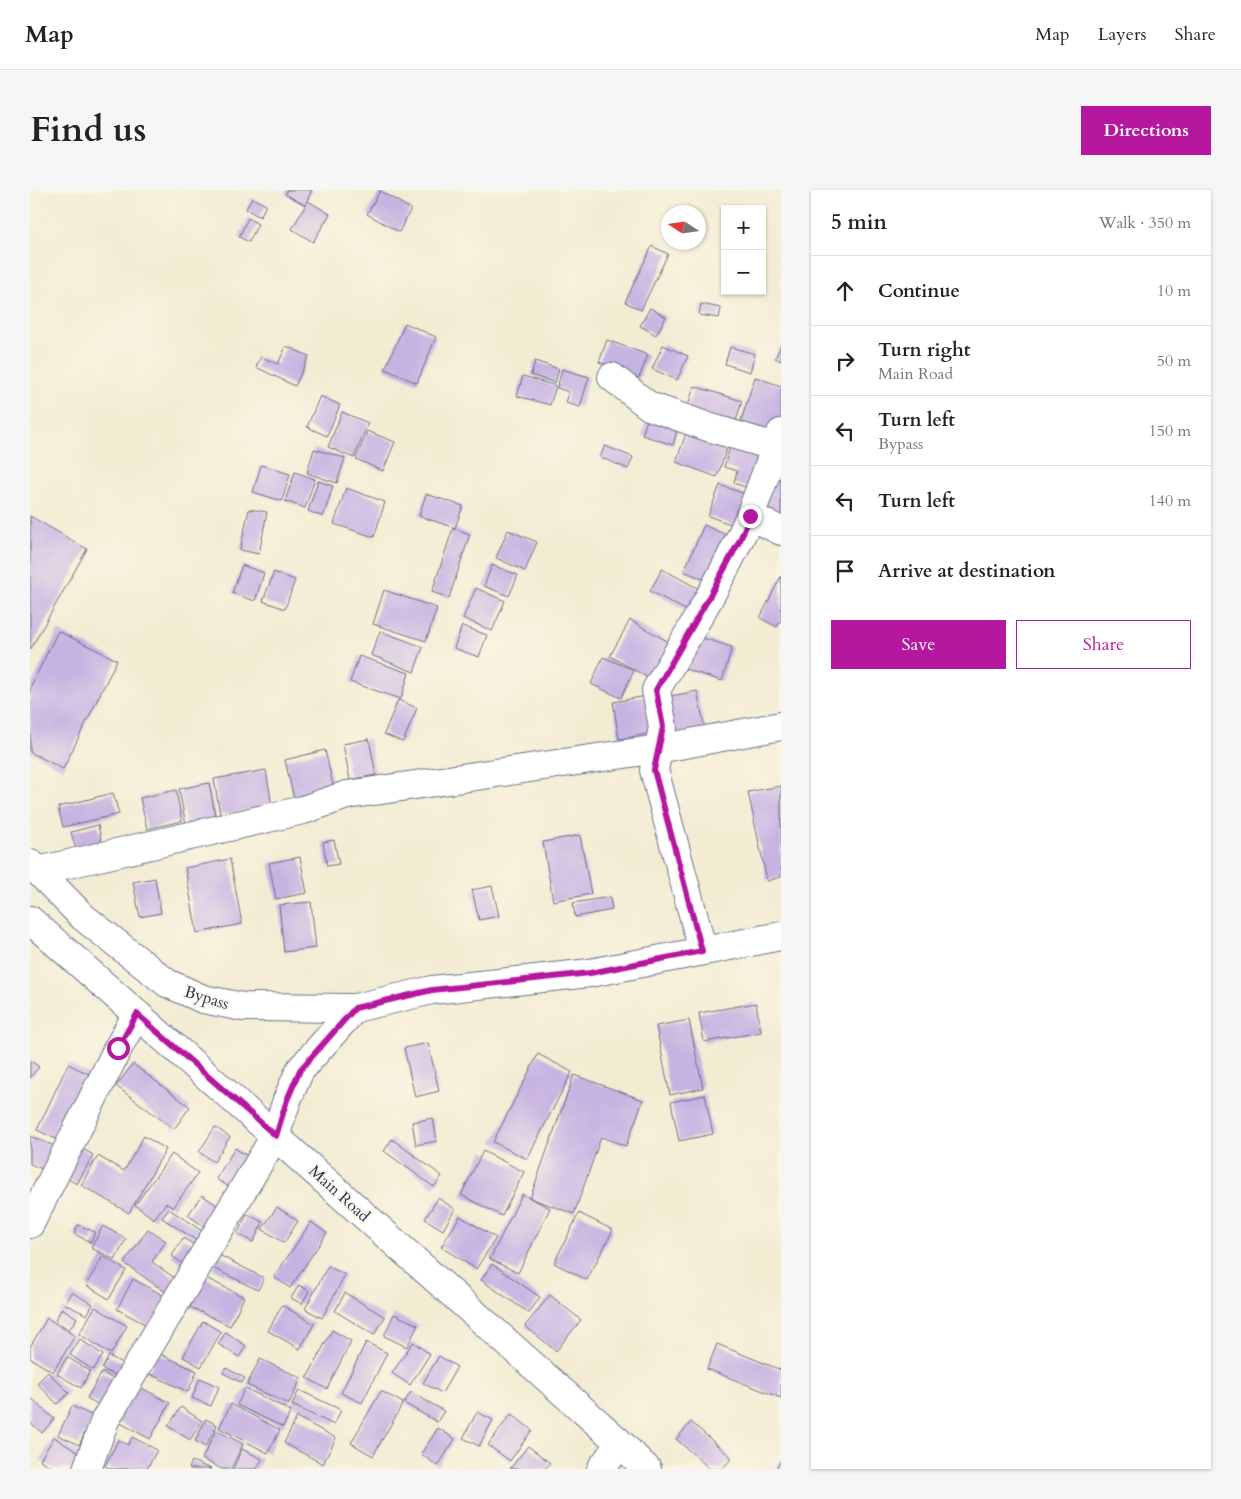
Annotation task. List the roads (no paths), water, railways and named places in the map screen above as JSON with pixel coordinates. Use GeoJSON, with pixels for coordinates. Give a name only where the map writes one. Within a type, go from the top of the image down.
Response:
{"type":"FeatureCollection","features":[{"type":"Feature","properties":{"kind":"street"},"geometry":{"type":"LineString","coordinates":[[612,377],[649,406],[708,427],[778,440],[740,540],[656,690],[663,727],[654,770],[702,951]]}},
{"type":"Feature","properties":{"kind":"street"},"geometry":{"type":"LineString","coordinates":[[750,516],[781,531]]}},
{"type":"Feature","properties":{"kind":"street"},"geometry":{"type":"LineString","coordinates":[[34,867],[303,810],[347,795],[658,749],[781,726]]}},
{"type":"Feature","properties":{"kind":"street","name":"Bypass"},"geometry":{"type":"LineString","coordinates":[[34,867],[83,918],[167,983],[203,999],[243,1007],[355,1008],[432,990],[590,973],[781,936]]}},
{"type":"Feature","properties":{"kind":"street","name":"Main Road"},"geometry":{"type":"LineString","coordinates":[[30,920],[276,1136],[647,1469]]}},
{"type":"Feature","properties":{"kind":"street"},"geometry":{"type":"LineString","coordinates":[[87,1469],[105,1420],[276,1136],[287,1100],[300,1070],[355,1008]]}},
{"type":"Feature","properties":{"kind":"street"},"geometry":{"type":"LineString","coordinates":[[30,1224],[137,1014]]}},
{"type":"Feature","properties":{"kind":"street"},"geometry":{"type":"LineString","coordinates":[[601,1469],[620,1443]]}}]}
